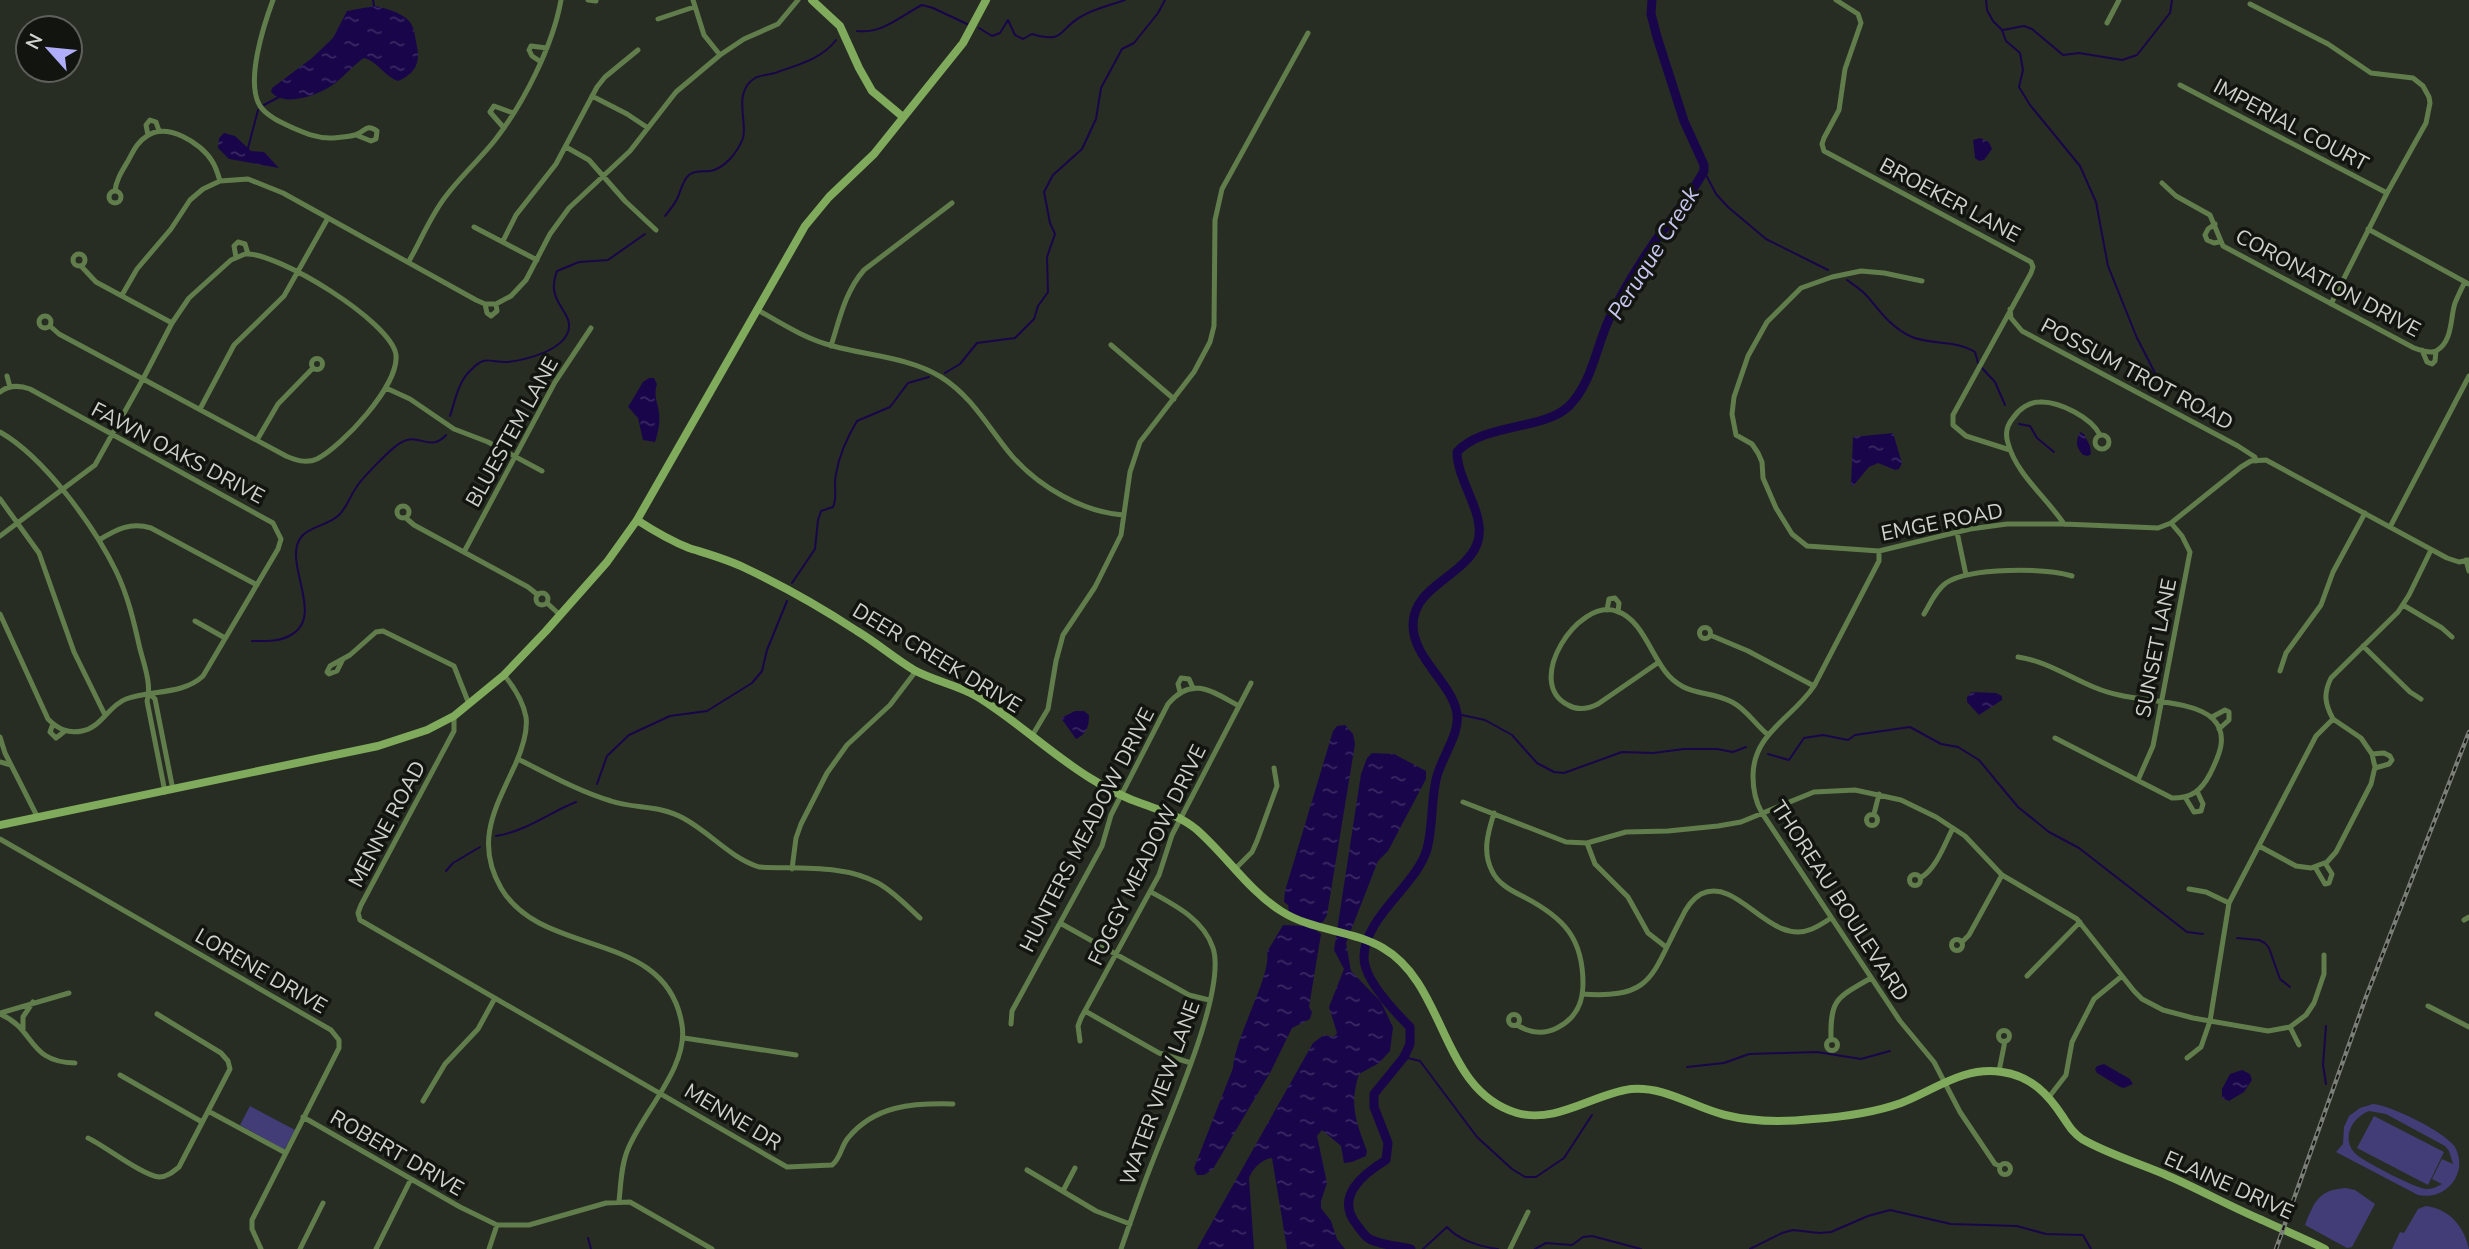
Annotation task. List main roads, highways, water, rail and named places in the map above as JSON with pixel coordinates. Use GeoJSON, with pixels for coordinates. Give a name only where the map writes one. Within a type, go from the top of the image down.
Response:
{"type":"FeatureCollection","features":[{"type":"Feature","properties":{"kind":"water"},"geometry":{"type":"Polygon","coordinates":[[[374,6],[397,13],[412,25],[418,61],[410,74],[398,81],[364,58],[334,84],[311,96],[285,99],[271,92],[272,88],[312,58],[333,38],[347,11],[374,6]]]}},
{"type":"Feature","properties":{"kind":"water"},"geometry":{"type":"Polygon","coordinates":[[[224,133],[235,136],[251,151],[264,152],[279,168],[229,159],[218,148],[219,138],[224,133]]]}},
{"type":"Feature","properties":{"kind":"water"},"geometry":{"type":"Polygon","coordinates":[[[1980,138],[1989,142],[1992,149],[1984,160],[1979,161],[1975,158],[1973,140],[1980,138]]]}},
{"type":"Feature","properties":{"kind":"water"},"geometry":{"type":"Polygon","coordinates":[[[654,378],[657,384],[659,420],[655,442],[643,440],[638,418],[628,407],[643,382],[654,378]]]}},
{"type":"Feature","properties":{"kind":"water"},"geometry":{"type":"Polygon","coordinates":[[[2080,432],[2090,446],[2091,454],[2088,456],[2083,455],[2078,447],[2080,432]]]}},
{"type":"Feature","properties":{"kind":"water"},"geometry":{"type":"Polygon","coordinates":[[[1893,433],[1902,463],[1899,469],[1878,463],[1869,467],[1853,486],[1851,485],[1853,437],[1893,433]]]}},
{"type":"Feature","properties":{"kind":"water"},"geometry":{"type":"Polygon","coordinates":[[[1972,692],[1996,693],[2002,696],[2002,700],[1979,715],[1967,702],[1967,697],[1972,692]]]}},
{"type":"Feature","properties":{"kind":"water"},"geometry":{"type":"Polygon","coordinates":[[[1075,711],[1084,711],[1089,715],[1087,729],[1076,739],[1061,718],[1075,711]]]}},
{"type":"Feature","properties":{"kind":"water"},"geometry":{"type":"Polygon","coordinates":[[[1345,725],[1353,734],[1355,744],[1327,915],[1323,922],[1319,923],[1289,912],[1288,905],[1284,902],[1285,891],[1333,731],[1337,726],[1345,725]]]}},
{"type":"Feature","properties":{"kind":"water"},"geometry":{"type":"Polygon","coordinates":[[[1372,753],[1394,754],[1426,771],[1426,779],[1388,851],[1378,861],[1346,943],[1351,971],[1381,1002],[1393,1027],[1390,1051],[1379,1063],[1359,1074],[1356,1085],[1355,1113],[1367,1151],[1366,1156],[1344,1163],[1341,1146],[1322,1130],[1317,1136],[1327,1183],[1321,1208],[1345,1249],[1287,1249],[1272,1158],[1258,1165],[1249,1178],[1254,1249],[1197,1249],[1313,1043],[1324,1035],[1334,1037],[1337,1033],[1329,1007],[1344,969],[1334,950],[1361,774],[1367,758],[1372,753]]]}},
{"type":"Feature","properties":{"kind":"water"},"geometry":{"type":"Polygon","coordinates":[[[1283,925],[1310,926],[1321,934],[1309,1007],[1312,1012],[1310,1019],[1292,1028],[1271,1071],[1213,1169],[1204,1175],[1197,1175],[1194,1168],[1233,1068],[1240,1040],[1264,975],[1267,952],[1283,925]]]}},
{"type":"Feature","properties":{"kind":"water"},"geometry":{"type":"Polygon","coordinates":[[[2104,1064],[2130,1079],[2133,1084],[2120,1087],[2097,1073],[2097,1066],[2104,1064]]]}},
{"type":"Feature","properties":{"kind":"water"},"geometry":{"type":"Polygon","coordinates":[[[2242,1070],[2250,1074],[2252,1080],[2244,1092],[2229,1101],[2222,1098],[2222,1089],[2230,1074],[2242,1070]]]}},
{"type":"Feature","properties":{"kind":"waterway"},"geometry":{"type":"LineString","coordinates":[[373,0],[374,6]]}},
{"type":"Feature","properties":{"kind":"waterway"},"geometry":{"type":"LineString","coordinates":[[979,28],[992,36],[1000,33],[1008,20],[1015,35],[1023,39],[1032,34],[1051,37],[1061,34],[1074,21],[1087,14],[1125,0]]}},
{"type":"Feature","properties":{"kind":"waterway"},"geometry":{"type":"LineString","coordinates":[[945,373],[960,364],[977,343],[1015,338],[1034,319],[1038,306],[1048,292],[1047,257],[1055,234],[1044,192],[1053,175],[1082,149],[1096,119],[1101,88],[1122,49],[1134,43],[1165,0]]}},
{"type":"Feature","properties":{"kind":"waterway","name":"Peruque Creek"},"geometry":{"type":"LineString","coordinates":[[1411,1249],[1368,1238],[1351,1215],[1349,1205],[1354,1187],[1386,1160],[1388,1143],[1374,1107],[1374,1094],[1404,1057],[1410,1044],[1410,1027],[1381,995],[1365,967],[1366,943],[1381,915],[1413,876],[1427,849],[1436,780],[1456,727],[1456,709],[1452,698],[1424,658],[1415,637],[1415,612],[1430,591],[1462,565],[1477,544],[1479,522],[1458,463],[1457,452],[1482,436],[1545,419],[1569,406],[1584,386],[1606,327],[1628,283],[1704,171],[1704,165],[1684,121],[1657,37],[1651,14],[1652,0]]}},
{"type":"Feature","properties":{"kind":"waterway"},"geometry":{"type":"LineString","coordinates":[[1986,0],[1987,10],[1993,21],[2002,30],[2006,41],[2020,53],[2023,70],[2019,87],[2030,105],[2080,166],[2096,202],[2108,266],[2137,338],[2156,375]]}},
{"type":"Feature","properties":{"kind":"waterway"},"geometry":{"type":"LineString","coordinates":[[2003,30],[2024,26],[2032,29],[2063,55],[2079,53],[2122,60],[2137,55],[2170,13],[2172,0]]}},
{"type":"Feature","properties":{"kind":"waterway"},"geometry":{"type":"LineString","coordinates":[[857,31],[883,27],[922,5],[967,24]]}},
{"type":"Feature","properties":{"kind":"waterway"},"geometry":{"type":"LineString","coordinates":[[665,216],[689,175],[715,170],[738,149],[744,132],[742,99],[748,84],[757,77],[808,61],[824,52],[836,40]]}},
{"type":"Feature","properties":{"kind":"waterway"},"geometry":{"type":"LineString","coordinates":[[264,105],[279,97]]}},
{"type":"Feature","properties":{"kind":"waterway"},"geometry":{"type":"LineString","coordinates":[[248,148],[258,110]]}},
{"type":"Feature","properties":{"kind":"waterway"},"geometry":{"type":"LineString","coordinates":[[1704,171],[1716,194],[1766,239],[1828,270]]}},
{"type":"Feature","properties":{"kind":"waterway"},"geometry":{"type":"LineString","coordinates":[[450,416],[462,381],[480,363],[533,357],[551,349],[564,339],[569,325],[554,291],[557,271],[579,262],[608,260],[645,234]]}},
{"type":"Feature","properties":{"kind":"waterway"},"geometry":{"type":"LineString","coordinates":[[1847,280],[1863,292],[1887,320],[1905,334],[1968,348],[1975,352],[1978,363]]}},
{"type":"Feature","properties":{"kind":"waterway"},"geometry":{"type":"LineString","coordinates":[[1982,368],[1995,382],[2005,405]]}},
{"type":"Feature","properties":{"kind":"waterway"},"geometry":{"type":"LineString","coordinates":[[792,583],[815,549],[821,511],[833,507],[839,460],[857,421],[890,407],[908,383],[929,377]]}},
{"type":"Feature","properties":{"kind":"waterway"},"geometry":{"type":"LineString","coordinates":[[2019,424],[2030,426],[2037,438],[2054,452]]}},
{"type":"Feature","properties":{"kind":"waterway"},"geometry":{"type":"LineString","coordinates":[[252,641],[280,639],[300,627],[304,616],[304,603],[296,560],[297,547],[302,536],[339,515],[364,478],[398,445],[413,439],[435,442],[446,435]]}},
{"type":"Feature","properties":{"kind":"waterway"},"geometry":{"type":"LineString","coordinates":[[597,784],[607,756],[629,735],[670,716],[707,711],[752,683],[762,671],[767,650],[787,601]]}},
{"type":"Feature","properties":{"kind":"waterway"},"geometry":{"type":"LineString","coordinates":[[1457,714],[1485,720],[1512,735],[1537,763],[1554,772],[1564,773],[1622,752],[1653,753],[1684,749],[1733,752],[1746,747]]}},
{"type":"Feature","properties":{"kind":"waterway"},"geometry":{"type":"LineString","coordinates":[[1768,754],[1789,760],[1804,738],[1823,735],[1848,740],[1855,735],[1910,727],[1941,744],[1958,747],[1979,760],[2018,807],[2049,832],[2079,848],[2187,932],[2203,934]]}},
{"type":"Feature","properties":{"kind":"waterway"},"geometry":{"type":"LineString","coordinates":[[496,836],[528,826],[576,802]]}},
{"type":"Feature","properties":{"kind":"waterway"},"geometry":{"type":"LineString","coordinates":[[446,871],[453,863],[480,847]]}},
{"type":"Feature","properties":{"kind":"waterway"},"geometry":{"type":"LineString","coordinates":[[2237,938],[2265,943],[2280,979],[2290,987]]}},
{"type":"Feature","properties":{"kind":"waterway"},"geometry":{"type":"LineString","coordinates":[[2326,1026],[2323,1065],[2326,1084]]}},
{"type":"Feature","properties":{"kind":"waterway"},"geometry":{"type":"LineString","coordinates":[[1687,1067],[1724,1063],[1749,1054],[1817,1052],[1861,1059],[1890,1051]]}},
{"type":"Feature","properties":{"kind":"waterway"},"geometry":{"type":"LineString","coordinates":[[1404,1057],[1420,1061],[1477,1137],[1512,1169],[1525,1177],[1536,1177],[1564,1158],[1592,1115]]}},
{"type":"Feature","properties":{"kind":"waterway"},"geometry":{"type":"LineString","coordinates":[[1750,1249],[1782,1233],[1793,1230],[1831,1232],[1890,1210],[1951,1224],[2017,1226],[2046,1234],[2083,1235],[2091,1249]]}},
{"type":"Feature","properties":{"kind":"waterway"},"geometry":{"type":"LineString","coordinates":[[1423,1249],[1447,1227],[1470,1242],[1498,1249]]}},
{"type":"Feature","properties":{"kind":"waterway"},"geometry":{"type":"LineString","coordinates":[[1535,1249],[1546,1243],[1572,1245],[1583,1237],[1592,1236],[1641,1249]]}},
{"type":"Feature","properties":{"kind":"waterway"},"geometry":{"type":"LineString","coordinates":[[588,1238],[591,1249]]}},
{"type":"Feature","properties":{"kind":"railway"},"geometry":{"type":"LineString","coordinates":[[2276,1249],[2366,997],[2469,732]]}}]}
